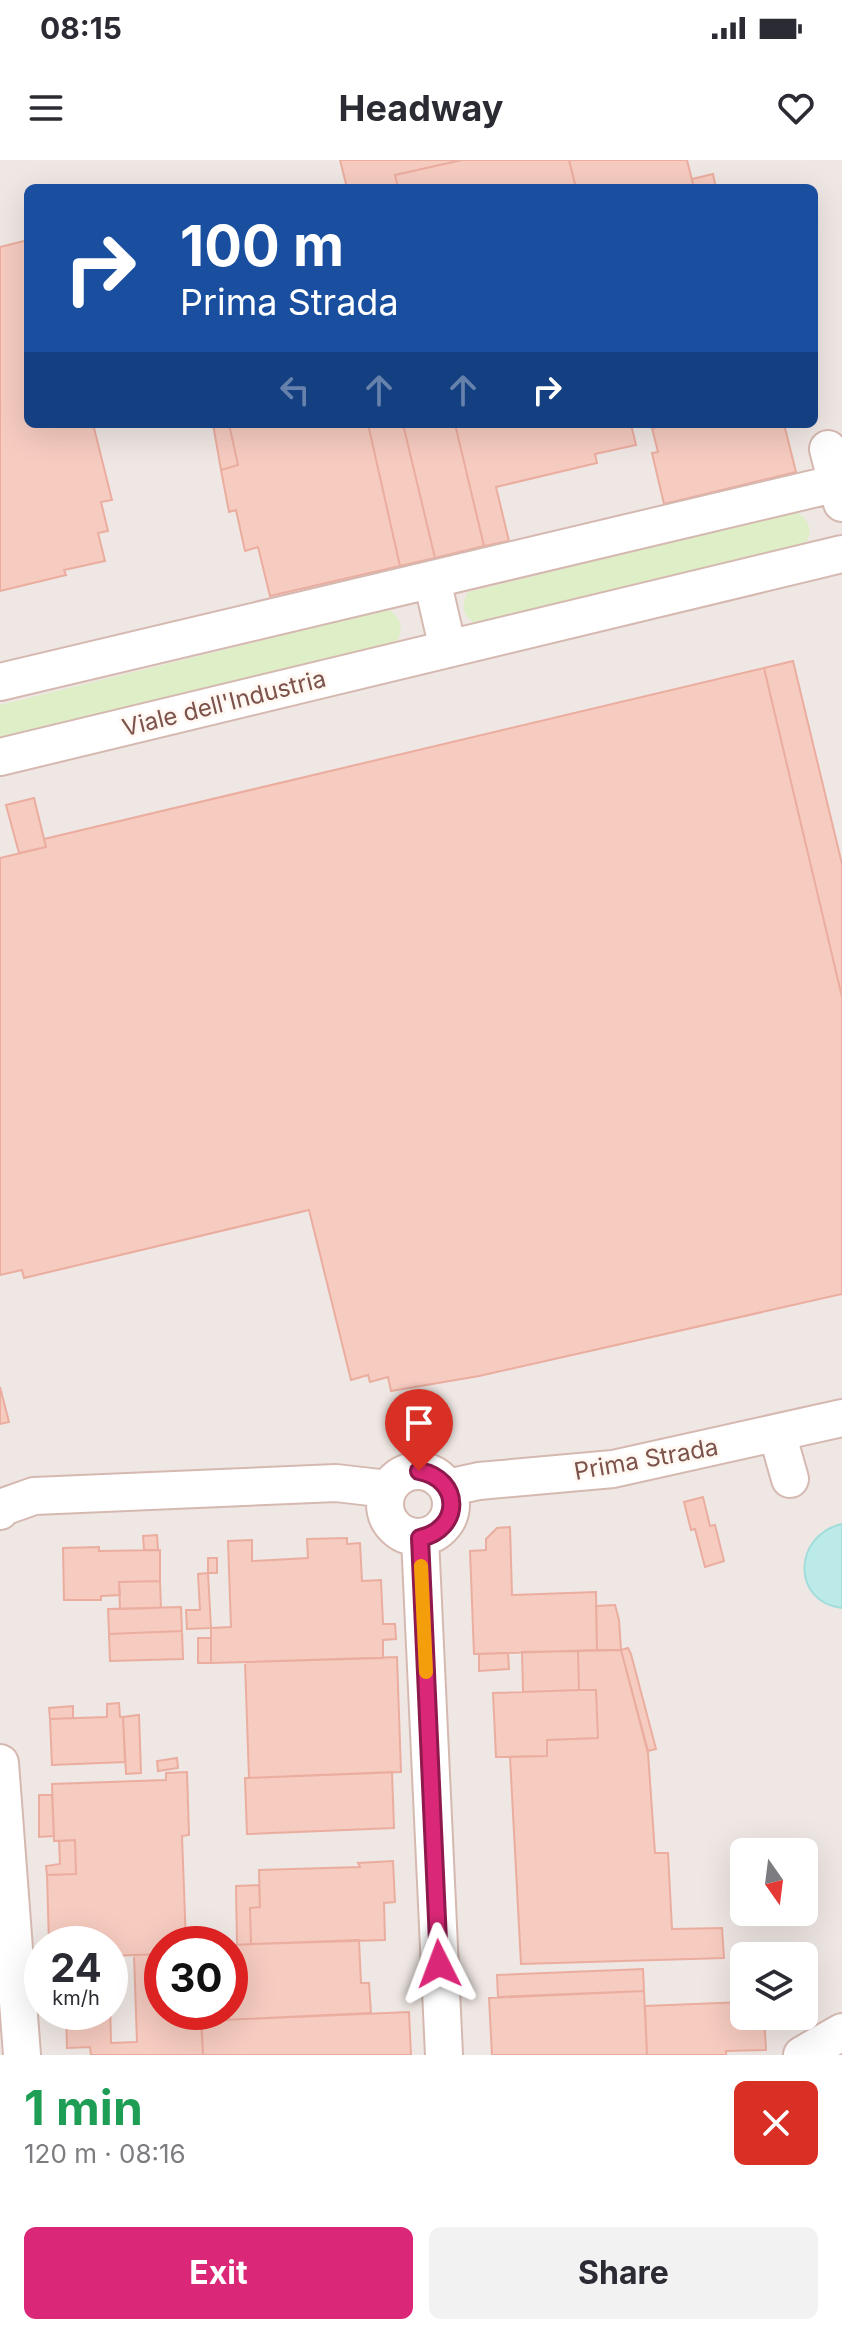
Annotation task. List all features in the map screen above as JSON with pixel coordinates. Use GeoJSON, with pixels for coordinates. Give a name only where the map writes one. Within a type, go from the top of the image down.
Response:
{"type":"FeatureCollection","features":[{"type":"Feature","properties":{"kind":"street"},"geometry":{"type":"LineString","coordinates":[[0,682],[432,580],[840,489],[828,449]]}},
{"type":"Feature","properties":{"kind":"street","name":"Viale dell'Industria"},"geometry":{"type":"LineString","coordinates":[[0,757],[842,554]]}},
{"type":"Feature","properties":{"kind":"street"},"geometry":{"type":"LineString","coordinates":[[432,580],[448,649]]}},
{"type":"Feature","properties":{"kind":"street","name":"Prima Strada"},"geometry":{"type":"LineString","coordinates":[[447,1488],[479,1481],[613,1469],[842,1418]]}},
{"type":"Feature","properties":{"kind":"street"},"geometry":{"type":"LineString","coordinates":[[777,1433],[790,1479]]}},
{"type":"Feature","properties":{"kind":"street"},"geometry":{"type":"LineString","coordinates":[[407,1472],[430,1473],[447,1488],[451,1510],[447,1521],[431,1536],[409,1537],[390,1524],[384,1500],[396,1479],[407,1472]]}},
{"type":"Feature","properties":{"kind":"street"},"geometry":{"type":"LineString","coordinates":[[0,1511],[3,1507],[34,1496],[336,1483],[388,1489]]}},
{"type":"Feature","properties":{"kind":"street"},"geometry":{"type":"LineString","coordinates":[[420,1538],[444,2055]]}},
{"type":"Feature","properties":{"kind":"street"},"geometry":{"type":"LineString","coordinates":[[0,1763],[22,2055]]}},
{"type":"Feature","properties":{"kind":"street"},"geometry":{"type":"LineString","coordinates":[[802,2055],[842,2032]]}},
{"type":"Feature","properties":{"kind":"shaded area"},"geometry":{"type":"Polygon","coordinates":[[[0,160],[842,160],[842,2055],[0,2055],[0,160]]]}},
{"type":"Feature","properties":{"kind":"green space"},"geometry":{"type":"Polygon","coordinates":[[[797,512],[809,527],[805,545],[476,625],[464,610],[468,592],[797,512]]]}},
{"type":"Feature","properties":{"kind":"green space"},"geometry":{"type":"Polygon","coordinates":[[[388,609],[400,624],[396,643],[0,740],[0,705],[388,609]]]}},
{"type":"Feature","properties":{"kind":"water"},"geometry":{"type":"Polygon","coordinates":[[[842,1524],[842,1608],[825,1603],[814,1594],[804,1568],[814,1541],[842,1524]]]}},
{"type":"Feature","properties":{"kind":"building"},"geometry":{"type":"Polygon","coordinates":[[[340,160],[462,160],[395,175],[397,184],[346,184],[340,160]]]}},
{"type":"Feature","properties":{"kind":"building"},"geometry":{"type":"Polygon","coordinates":[[[462,160],[569,160],[575,184],[397,184],[395,175],[462,160]]]}},
{"type":"Feature","properties":{"kind":"building"},"geometry":{"type":"Polygon","coordinates":[[[569,160],[687,160],[693,184],[575,184],[569,160]]]}},
{"type":"Feature","properties":{"kind":"building"},"geometry":{"type":"Polygon","coordinates":[[[713,174],[715,184],[693,184],[692,179],[713,174]]]}},
{"type":"Feature","properties":{"kind":"building"},"geometry":{"type":"Polygon","coordinates":[[[24,241],[24,428],[94,428],[112,500],[101,502],[108,531],[98,533],[105,561],[64,570],[66,575],[0,591],[0,247],[24,241]]]}},
{"type":"Feature","properties":{"kind":"building"},"geometry":{"type":"Polygon","coordinates":[[[214,428],[230,428],[238,465],[221,470],[214,428]]]}},
{"type":"Feature","properties":{"kind":"building"},"geometry":{"type":"Polygon","coordinates":[[[230,428],[369,428],[400,566],[270,596],[258,547],[245,551],[236,510],[229,512],[221,470],[238,465],[230,428]]]}},
{"type":"Feature","properties":{"kind":"building"},"geometry":{"type":"Polygon","coordinates":[[[369,428],[404,428],[435,558],[400,566],[369,428]]]}},
{"type":"Feature","properties":{"kind":"building"},"geometry":{"type":"Polygon","coordinates":[[[404,428],[456,428],[484,546],[435,558],[404,428]]]}},
{"type":"Feature","properties":{"kind":"building"},"geometry":{"type":"Polygon","coordinates":[[[456,428],[632,428],[636,445],[595,454],[597,463],[496,487],[509,541],[484,546],[456,428]]]}},
{"type":"Feature","properties":{"kind":"building"},"geometry":{"type":"Polygon","coordinates":[[[652,428],[785,428],[796,472],[664,504],[652,453],[658,452],[652,428]]]}},
{"type":"Feature","properties":{"kind":"building"},"geometry":{"type":"Polygon","coordinates":[[[793,661],[842,864],[842,997],[764,668],[793,661]]]}},
{"type":"Feature","properties":{"kind":"building"},"geometry":{"type":"Polygon","coordinates":[[[764,668],[842,997],[842,1294],[479,1376],[391,1391],[388,1377],[370,1382],[368,1375],[351,1380],[309,1210],[24,1278],[22,1270],[0,1275],[0,858],[46,847],[44,839],[764,668]]]}},
{"type":"Feature","properties":{"kind":"building"},"geometry":{"type":"Polygon","coordinates":[[[34,798],[46,847],[19,853],[6,805],[34,798]]]}},
{"type":"Feature","properties":{"kind":"building"},"geometry":{"type":"Polygon","coordinates":[[[0,1387],[9,1422],[0,1424],[0,1387]]]}},
{"type":"Feature","properties":{"kind":"building"},"geometry":{"type":"Polygon","coordinates":[[[703,1497],[710,1526],[715,1525],[724,1561],[705,1567],[684,1502],[703,1497]]]}},
{"type":"Feature","properties":{"kind":"building"},"geometry":{"type":"Polygon","coordinates":[[[510,1527],[512,1595],[596,1592],[597,1650],[474,1654],[470,1551],[486,1550],[486,1539],[497,1528],[510,1527]]]}},
{"type":"Feature","properties":{"kind":"building"},"geometry":{"type":"Polygon","coordinates":[[[157,1535],[158,1550],[144,1550],[143,1536],[157,1535]]]}},
{"type":"Feature","properties":{"kind":"building"},"geometry":{"type":"Polygon","coordinates":[[[347,1538],[347,1544],[360,1543],[362,1581],[381,1580],[383,1624],[395,1624],[396,1639],[383,1640],[383,1658],[211,1663],[211,1628],[231,1627],[228,1541],[252,1540],[252,1561],[308,1558],[307,1539],[347,1538]]]}},
{"type":"Feature","properties":{"kind":"building"},"geometry":{"type":"Polygon","coordinates":[[[99,1547],[99,1551],[160,1550],[160,1581],[119,1582],[120,1595],[101,1596],[101,1600],[64,1600],[63,1548],[99,1547]]]}},
{"type":"Feature","properties":{"kind":"building"},"geometry":{"type":"Polygon","coordinates":[[[208,1558],[217,1558],[217,1573],[208,1573],[208,1558]]]}},
{"type":"Feature","properties":{"kind":"building"},"geometry":{"type":"Polygon","coordinates":[[[208,1573],[211,1628],[187,1629],[186,1610],[200,1610],[198,1574],[208,1573]]]}},
{"type":"Feature","properties":{"kind":"building"},"geometry":{"type":"Polygon","coordinates":[[[160,1581],[161,1608],[120,1609],[119,1582],[160,1581]]]}},
{"type":"Feature","properties":{"kind":"building"},"geometry":{"type":"Polygon","coordinates":[[[615,1605],[621,1650],[597,1650],[596,1606],[615,1605]]]}},
{"type":"Feature","properties":{"kind":"building"},"geometry":{"type":"Polygon","coordinates":[[[181,1607],[182,1631],[109,1634],[108,1609],[181,1607]]]}},
{"type":"Feature","properties":{"kind":"building"},"geometry":{"type":"Polygon","coordinates":[[[182,1631],[183,1659],[110,1661],[109,1634],[182,1631]]]}},
{"type":"Feature","properties":{"kind":"building"},"geometry":{"type":"Polygon","coordinates":[[[198,1638],[211,1638],[211,1663],[198,1663],[198,1638]]]}},
{"type":"Feature","properties":{"kind":"building"},"geometry":{"type":"Polygon","coordinates":[[[628,1648],[656,1749],[648,1751],[621,1650],[628,1648]]]}},
{"type":"Feature","properties":{"kind":"building"},"geometry":{"type":"Polygon","coordinates":[[[621,1650],[648,1753],[655,1853],[668,1853],[672,1929],[722,1928],[724,1958],[521,1964],[510,1757],[547,1756],[547,1740],[598,1738],[596,1690],[579,1690],[578,1651],[621,1650]]]}},
{"type":"Feature","properties":{"kind":"building"},"geometry":{"type":"Polygon","coordinates":[[[578,1651],[579,1690],[523,1692],[522,1652],[578,1651]]]}},
{"type":"Feature","properties":{"kind":"building"},"geometry":{"type":"Polygon","coordinates":[[[508,1653],[509,1669],[479,1671],[479,1654],[508,1653]]]}},
{"type":"Feature","properties":{"kind":"building"},"geometry":{"type":"Polygon","coordinates":[[[397,1657],[401,1772],[249,1778],[245,1662],[397,1657]]]}},
{"type":"Feature","properties":{"kind":"building"},"geometry":{"type":"Polygon","coordinates":[[[596,1690],[598,1738],[547,1740],[547,1756],[496,1757],[493,1693],[596,1690]]]}},
{"type":"Feature","properties":{"kind":"building"},"geometry":{"type":"Polygon","coordinates":[[[119,1703],[120,1717],[123,1717],[125,1762],[52,1765],[50,1719],[107,1717],[107,1704],[119,1703]]]}},
{"type":"Feature","properties":{"kind":"building"},"geometry":{"type":"Polygon","coordinates":[[[73,1706],[73,1718],[50,1719],[49,1708],[73,1706]]]}},
{"type":"Feature","properties":{"kind":"building"},"geometry":{"type":"Polygon","coordinates":[[[139,1715],[141,1773],[126,1774],[123,1717],[139,1715]]]}},
{"type":"Feature","properties":{"kind":"building"},"geometry":{"type":"Polygon","coordinates":[[[177,1758],[178,1768],[158,1771],[157,1761],[177,1758]]]}},
{"type":"Feature","properties":{"kind":"building"},"geometry":{"type":"Polygon","coordinates":[[[187,1772],[189,1835],[182,1836],[185,1926],[144,1926],[144,1955],[128,1955],[128,1926],[48,1926],[47,1875],[76,1874],[75,1840],[54,1841],[52,1784],[166,1780],[166,1773],[187,1772]]]}},
{"type":"Feature","properties":{"kind":"building"},"geometry":{"type":"Polygon","coordinates":[[[392,1772],[394,1828],[247,1834],[245,1778],[392,1772]]]}},
{"type":"Feature","properties":{"kind":"building"},"geometry":{"type":"Polygon","coordinates":[[[39,1795],[52,1795],[54,1836],[39,1837],[39,1795]]]}},
{"type":"Feature","properties":{"kind":"building"},"geometry":{"type":"Polygon","coordinates":[[[75,1840],[76,1874],[47,1875],[46,1866],[60,1864],[59,1841],[75,1840]]]}},
{"type":"Feature","properties":{"kind":"building"},"geometry":{"type":"Polygon","coordinates":[[[393,1861],[395,1902],[384,1903],[385,1940],[251,1944],[250,1908],[260,1907],[259,1870],[360,1867],[358,1863],[393,1861]]]}},
{"type":"Feature","properties":{"kind":"building"},"geometry":{"type":"Polygon","coordinates":[[[259,1885],[260,1907],[250,1908],[251,1944],[248,1944],[248,1926],[237,1926],[236,1886],[259,1885]]]}},
{"type":"Feature","properties":{"kind":"building"},"geometry":{"type":"Polygon","coordinates":[[[359,1940],[361,1983],[369,1983],[371,2013],[248,2019],[248,1944],[359,1940]]]}},
{"type":"Feature","properties":{"kind":"building"},"geometry":{"type":"Polygon","coordinates":[[[134,1955],[144,1955],[144,2030],[202,2030],[203,2055],[91,2055],[90,2047],[67,2048],[66,2030],[111,2030],[111,2043],[137,2042],[134,1955]]]}},
{"type":"Feature","properties":{"kind":"building"},"geometry":{"type":"Polygon","coordinates":[[[643,1969],[644,1991],[498,1997],[497,1975],[643,1969]]]}},
{"type":"Feature","properties":{"kind":"building"},"geometry":{"type":"Polygon","coordinates":[[[644,1991],[647,2055],[492,2055],[489,1998],[644,1991]]]}},
{"type":"Feature","properties":{"kind":"building"},"geometry":{"type":"Polygon","coordinates":[[[730,2003],[730,2030],[765,2030],[766,2050],[726,2051],[726,2055],[647,2055],[645,2006],[730,2003]]]}},
{"type":"Feature","properties":{"kind":"building"},"geometry":{"type":"Polygon","coordinates":[[[409,2012],[411,2055],[203,2055],[202,2030],[248,2030],[248,2019],[409,2012]]]}},
{"type":"Feature","properties":{"kind":"slow traffic"},"geometry":{"type":"LineString","coordinates":[[421,1566],[426,1672]]}},
{"type":"Feature","properties":{"kind":"route"},"geometry":{"type":"LineString","coordinates":[[419,1471],[440,1479],[451,1499],[447,1521],[431,1536],[420,1538],[439,1964]]}}]}
